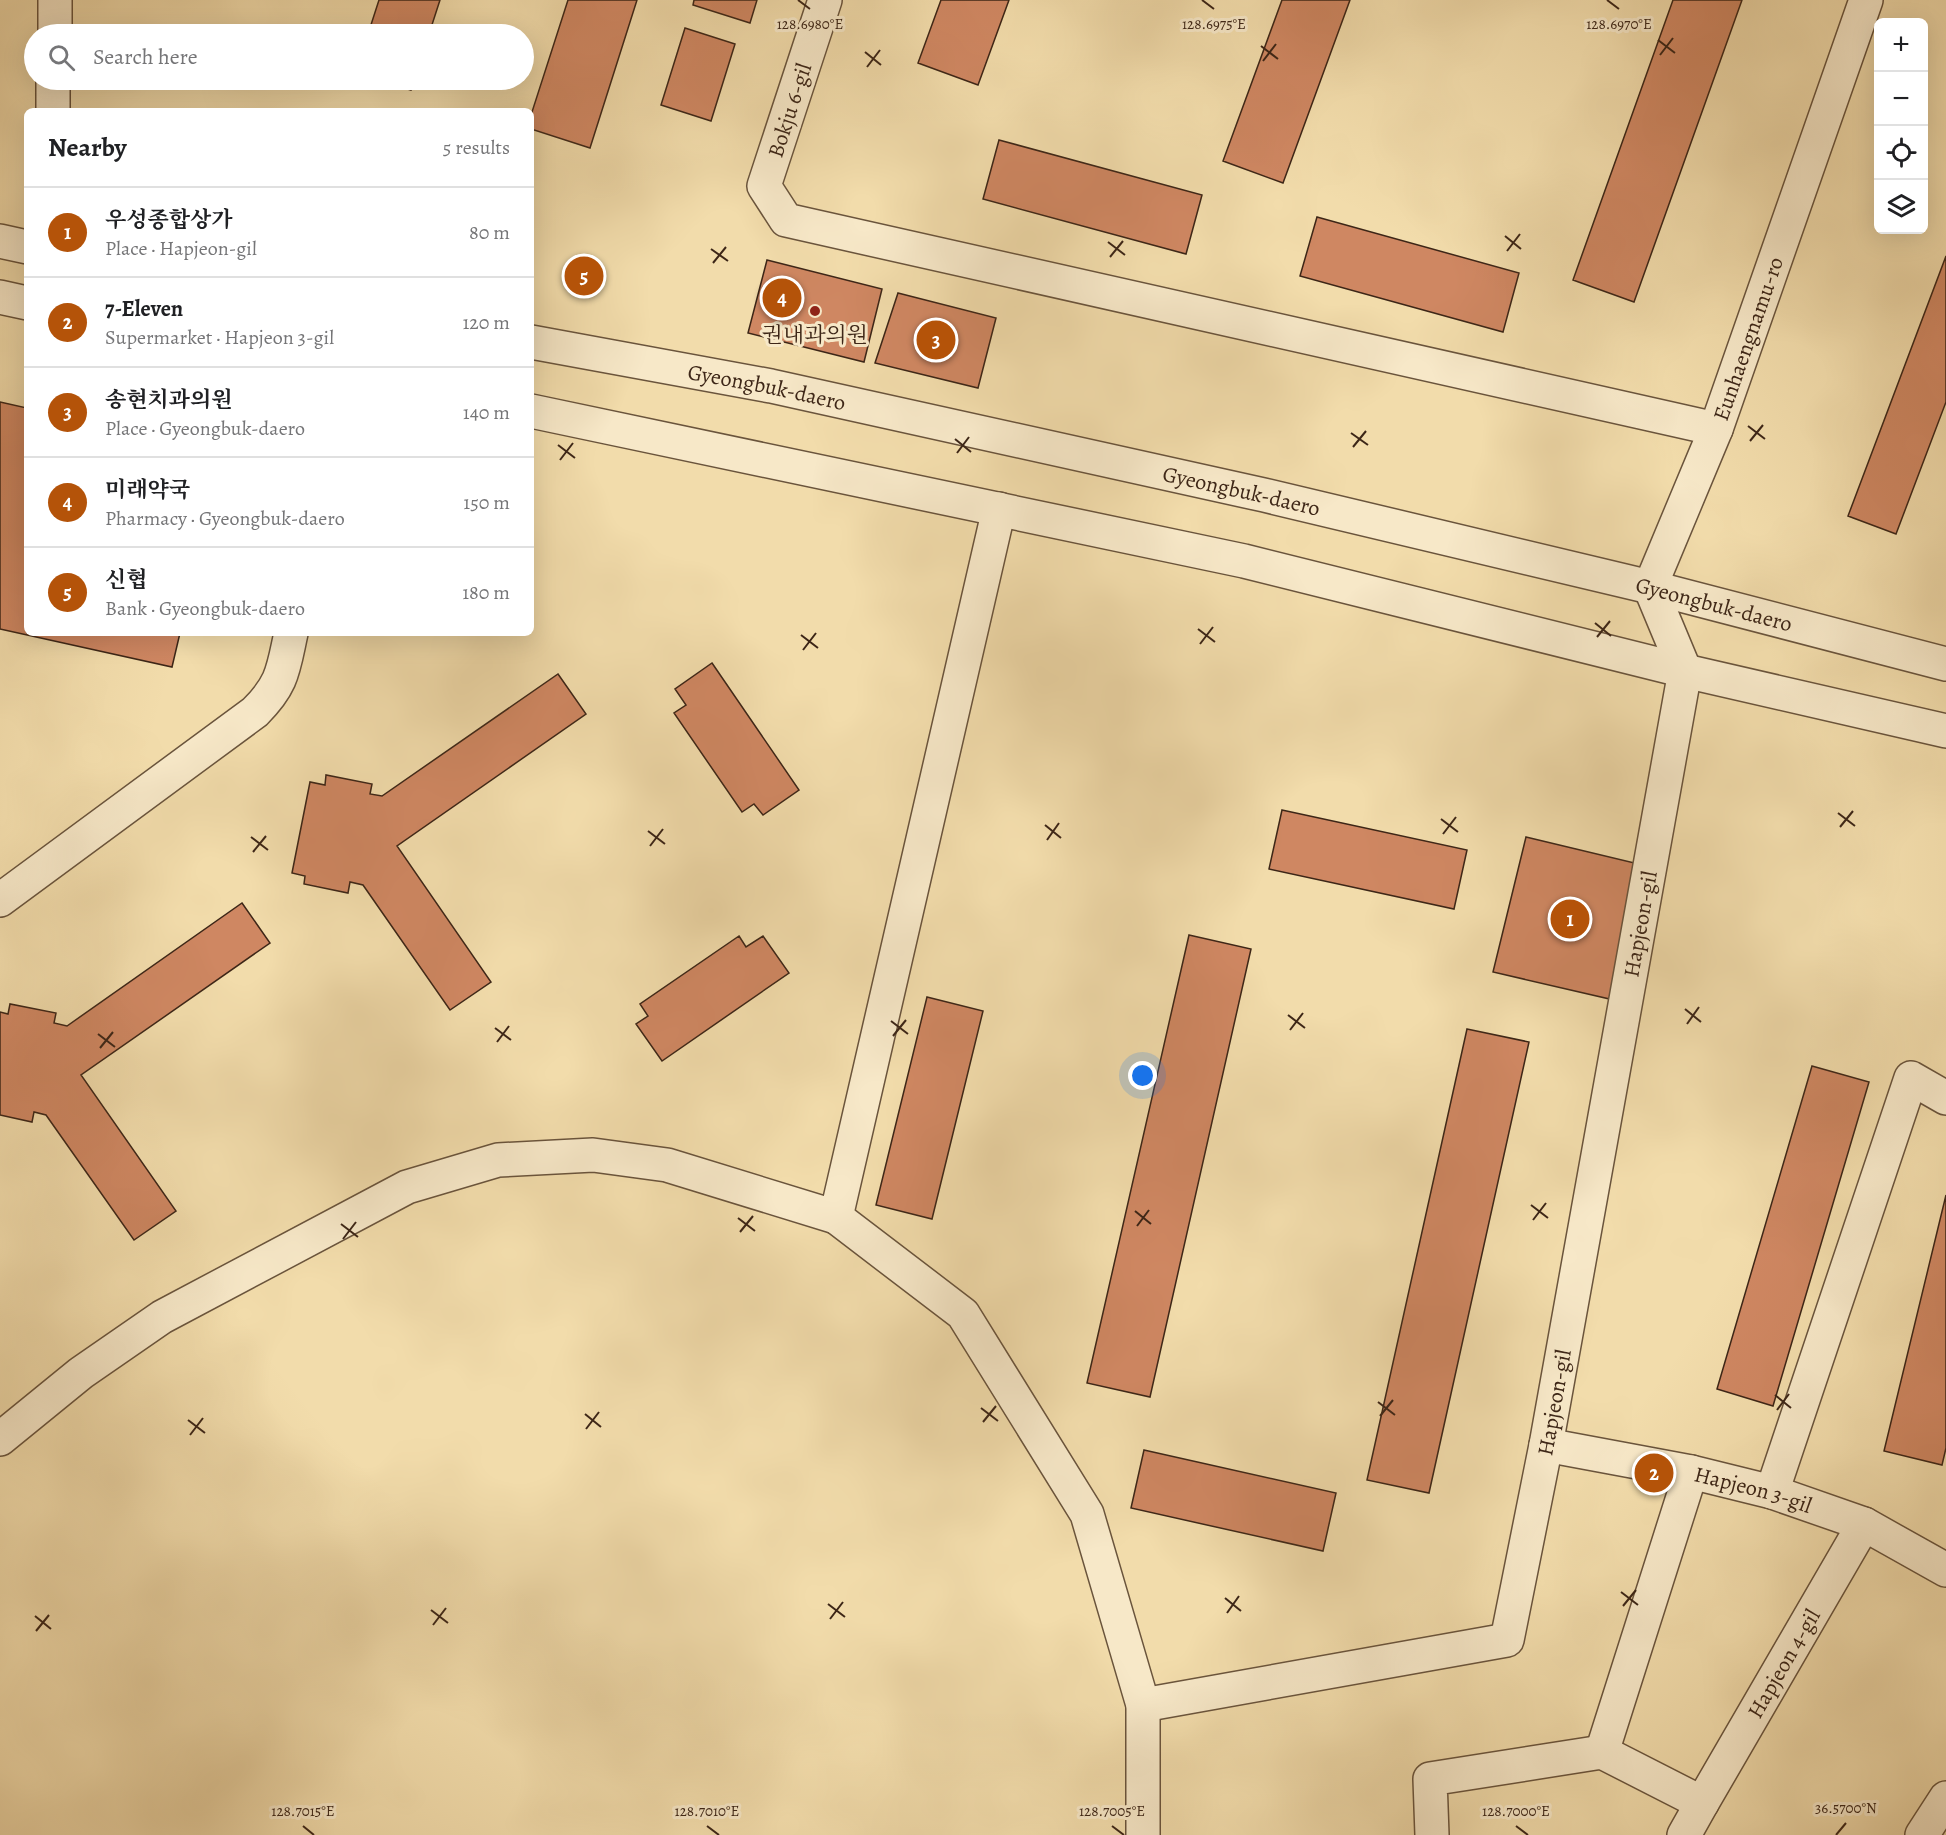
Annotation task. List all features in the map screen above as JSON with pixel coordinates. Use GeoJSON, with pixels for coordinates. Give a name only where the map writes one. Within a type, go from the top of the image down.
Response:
{"type":"FeatureCollection","features":[{"type":"Feature","properties":{"kind":"street"},"geometry":{"type":"LineString","coordinates":[[55,24],[56,0]]}},
{"type":"Feature","properties":{"kind":"street","name":"Bokju 6-gil"},"geometry":{"type":"LineString","coordinates":[[825,0],[764,186],[786,220],[1716,429]]}},
{"type":"Feature","properties":{"kind":"street","name":"Eunhaengnamu-ro"},"geometry":{"type":"LineString","coordinates":[[1650,587],[1716,429],[1866,0]]}},
{"type":"Feature","properties":{"kind":"street"},"geometry":{"type":"LineString","coordinates":[[53,108],[54,90]]}},
{"type":"Feature","properties":{"kind":"street"},"geometry":{"type":"LineString","coordinates":[[0,241],[24,246]]}},
{"type":"Feature","properties":{"kind":"street"},"geometry":{"type":"LineString","coordinates":[[0,297],[24,302]]}},
{"type":"Feature","properties":{"kind":"street","name":"Gyeongbuk-daero"},"geometry":{"type":"LineString","coordinates":[[534,343],[771,386],[1264,495],[1650,587],[1946,664]]}},
{"type":"Feature","properties":{"kind":"street"},"geometry":{"type":"LineString","coordinates":[[534,412],[1244,561],[1685,671],[1946,731]]}},
{"type":"Feature","properties":{"kind":"street"},"geometry":{"type":"LineString","coordinates":[[836,1217],[999,509]]}},
{"type":"Feature","properties":{"kind":"street"},"geometry":{"type":"LineString","coordinates":[[1650,587],[1685,671]]}},
{"type":"Feature","properties":{"kind":"street"},"geometry":{"type":"LineString","coordinates":[[0,900],[255,712],[269,698],[281,679],[290,636]]}},
{"type":"Feature","properties":{"kind":"street","name":"Hapjeon-gil"},"geometry":{"type":"LineString","coordinates":[[1143,1705],[1506,1640],[1546,1445],[1685,671]]}},
{"type":"Feature","properties":{"kind":"street"},"geometry":{"type":"LineString","coordinates":[[1772,1492],[1911,1078],[1946,1098]]}},
{"type":"Feature","properties":{"kind":"street"},"geometry":{"type":"LineString","coordinates":[[0,1439],[81,1373],[162,1317],[407,1187],[498,1161],[593,1155],[667,1165],[836,1217],[963,1314],[1087,1514],[1143,1705],[1143,1835]]}},
{"type":"Feature","properties":{"kind":"street","name":"Hapjeon 3-gil"},"geometry":{"type":"LineString","coordinates":[[1546,1445],[1691,1472],[1772,1492],[1864,1524],[1946,1570]]}},
{"type":"Feature","properties":{"kind":"street"},"geometry":{"type":"LineString","coordinates":[[1602,1752],[1691,1472]]}},
{"type":"Feature","properties":{"kind":"street","name":"Hapjeon 4-gil"},"geometry":{"type":"LineString","coordinates":[[1684,1835],[1864,1524]]}},
{"type":"Feature","properties":{"kind":"street"},"geometry":{"type":"LineString","coordinates":[[1432,1835],[1431,1779],[1602,1752],[1702,1803]]}},
{"type":"Feature","properties":{"kind":"street"},"geometry":{"type":"LineString","coordinates":[[1922,1835],[1946,1798]]}},
{"type":"Feature","properties":{"kind":"building"},"geometry":{"type":"Polygon","coordinates":[[[379,0],[440,0],[432,24],[371,24],[379,0]]]}},
{"type":"Feature","properties":{"kind":"building"},"geometry":{"type":"Polygon","coordinates":[[[568,0],[637,0],[590,148],[534,130],[533,108],[568,0]]]}},
{"type":"Feature","properties":{"kind":"building"},"geometry":{"type":"Polygon","coordinates":[[[694,0],[757,0],[750,23],[693,5],[694,0]]]}},
{"type":"Feature","properties":{"kind":"building"},"geometry":{"type":"Polygon","coordinates":[[[941,0],[1009,0],[978,85],[918,63],[941,0]]]}},
{"type":"Feature","properties":{"kind":"building"},"geometry":{"type":"Polygon","coordinates":[[[1282,0],[1350,0],[1283,183],[1223,161],[1282,0]]]}},
{"type":"Feature","properties":{"kind":"building"},"geometry":{"type":"Polygon","coordinates":[[[1673,0],[1742,0],[1634,302],[1573,280],[1673,0]]]}},
{"type":"Feature","properties":{"kind":"building"},"geometry":{"type":"Polygon","coordinates":[[[685,28],[735,44],[711,121],[661,105],[685,28]]]}},
{"type":"Feature","properties":{"kind":"building"},"geometry":{"type":"Polygon","coordinates":[[[999,140],[1202,195],[1186,254],[983,199],[999,140]]]}},
{"type":"Feature","properties":{"kind":"building"},"geometry":{"type":"Polygon","coordinates":[[[1317,217],[1519,273],[1503,332],[1300,276],[1317,217]]]}},
{"type":"Feature","properties":{"kind":"building"},"geometry":{"type":"Polygon","coordinates":[[[1946,256],[1946,402],[1896,534],[1848,516],[1946,256]]]}},
{"type":"Feature","properties":{"kind":"building","name":"권내과의원"},"geometry":{"type":"Polygon","coordinates":[[[767,260],[882,289],[864,362],[748,333],[767,260]]]}},
{"type":"Feature","properties":{"kind":"building"},"geometry":{"type":"Polygon","coordinates":[[[898,293],[996,318],[978,388],[875,363],[898,293]]]}},
{"type":"Feature","properties":{"kind":"building"},"geometry":{"type":"Polygon","coordinates":[[[0,402],[24,407],[24,634],[0,629],[0,402]]]}},
{"type":"Feature","properties":{"kind":"building"},"geometry":{"type":"Polygon","coordinates":[[[32,636],[179,636],[172,667],[32,636]]]}},
{"type":"Feature","properties":{"kind":"building"},"geometry":{"type":"Polygon","coordinates":[[[712,663],[799,790],[763,815],[754,804],[742,812],[674,713],[686,705],[675,689],[712,663]]]}},
{"type":"Feature","properties":{"kind":"building"},"geometry":{"type":"Polygon","coordinates":[[[558,674],[586,714],[397,846],[491,982],[450,1010],[363,885],[350,882],[348,893],[304,884],[305,876],[292,873],[310,782],[325,785],[326,775],[372,784],[370,794],[382,796],[558,674]]]}},
{"type":"Feature","properties":{"kind":"building"},"geometry":{"type":"Polygon","coordinates":[[[1282,810],[1467,850],[1454,909],[1269,869],[1282,810]]]}},
{"type":"Feature","properties":{"kind":"building"},"geometry":{"type":"Polygon","coordinates":[[[1526,837],[1647,866],[1614,1000],[1493,972],[1526,837]]]}},
{"type":"Feature","properties":{"kind":"building"},"geometry":{"type":"Polygon","coordinates":[[[242,903],[270,943],[81,1075],[176,1211],[134,1240],[46,1115],[34,1112],[32,1122],[0,1115],[0,1012],[8,1014],[10,1004],[56,1013],[54,1023],[67,1026],[242,903]]]}},
{"type":"Feature","properties":{"kind":"building"},"geometry":{"type":"Polygon","coordinates":[[[1189,935],[1251,949],[1150,1397],[1087,1383],[1189,935]]]}},
{"type":"Feature","properties":{"kind":"building"},"geometry":{"type":"Polygon","coordinates":[[[739,936],[746,947],[763,936],[789,973],[662,1061],[636,1024],[648,1016],[640,1004],[739,936]]]}},
{"type":"Feature","properties":{"kind":"building"},"geometry":{"type":"Polygon","coordinates":[[[927,997],[983,1011],[932,1219],[876,1205],[927,997]]]}},
{"type":"Feature","properties":{"kind":"building"},"geometry":{"type":"Polygon","coordinates":[[[1467,1029],[1529,1042],[1429,1493],[1367,1480],[1467,1029]]]}},
{"type":"Feature","properties":{"kind":"building"},"geometry":{"type":"Polygon","coordinates":[[[1812,1066],[1869,1082],[1773,1406],[1717,1389],[1812,1066]]]}},
{"type":"Feature","properties":{"kind":"building"},"geometry":{"type":"Polygon","coordinates":[[[1946,1195],[1946,1448],[1942,1465],[1884,1451],[1946,1195]]]}},
{"type":"Feature","properties":{"kind":"building"},"geometry":{"type":"Polygon","coordinates":[[[1144,1450],[1336,1493],[1323,1551],[1131,1508],[1144,1450]]]}},
{"type":"Feature","properties":{"kind":"place","name":"신협"},"geometry":{"type":"Point","coordinates":[584,276]}},
{"type":"Feature","properties":{"kind":"place","name":"미래약국"},"geometry":{"type":"Point","coordinates":[782,298]}},
{"type":"Feature","properties":{"kind":"place","name":"권내과의원"},"geometry":{"type":"Point","coordinates":[815,311]}},
{"type":"Feature","properties":{"kind":"place","name":"송현치과의원"},"geometry":{"type":"Point","coordinates":[936,340]}},
{"type":"Feature","properties":{"kind":"place","name":"우성종합상가"},"geometry":{"type":"Point","coordinates":[1570,919]}},
{"type":"Feature","properties":{"kind":"place","name":"7-Eleven"},"geometry":{"type":"Point","coordinates":[1654,1473]}}]}
